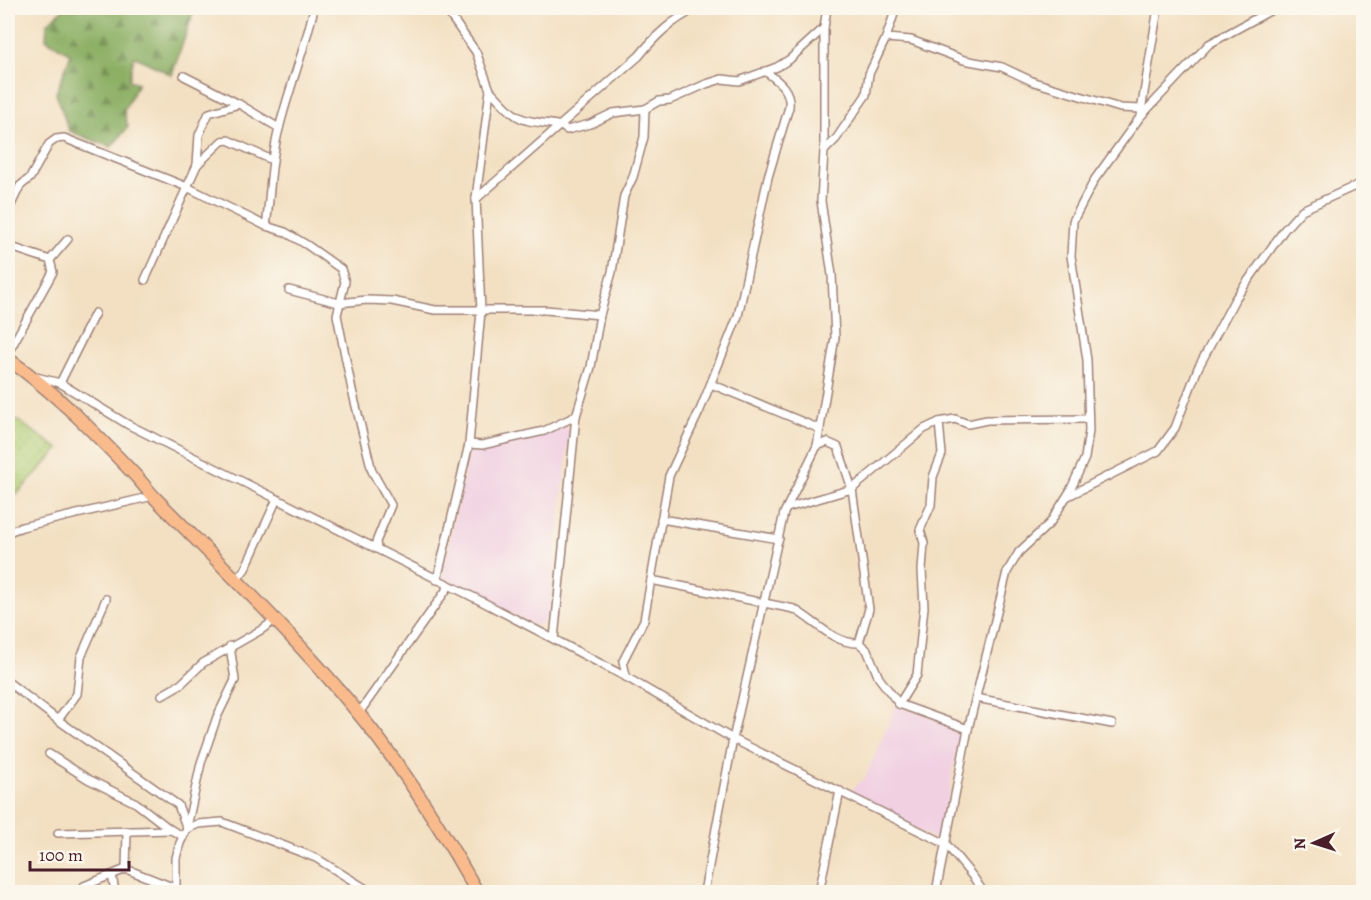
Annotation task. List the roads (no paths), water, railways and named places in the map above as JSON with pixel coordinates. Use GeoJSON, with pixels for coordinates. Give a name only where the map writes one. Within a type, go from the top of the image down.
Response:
{"type":"FeatureCollection","features":[{"type":"Feature","properties":{"kind":"highway"},"geometry":{"type":"LineString","coordinates":[[8,359],[34,376],[59,397],[153,496],[237,579],[358,713],[404,775],[457,856],[477,892]]}},
{"type":"Feature","properties":{"kind":"street"},"geometry":{"type":"LineString","coordinates":[[266,226],[272,160],[279,128],[314,8]]}},
{"type":"Feature","properties":{"kind":"street"},"geometry":{"type":"LineString","coordinates":[[445,8],[476,52],[490,90],[518,117],[538,124],[562,126],[567,130],[590,124],[613,113],[645,109],[659,101],[670,100],[722,79],[739,81],[765,71],[790,59],[824,28]]}},
{"type":"Feature","properties":{"kind":"street"},"geometry":{"type":"LineString","coordinates":[[476,200],[639,56],[655,36],[677,17],[697,8]]}},
{"type":"Feature","properties":{"kind":"street"},"geometry":{"type":"LineString","coordinates":[[748,8],[780,8]]}},
{"type":"Feature","properties":{"kind":"street"},"geometry":{"type":"LineString","coordinates":[[704,892],[733,739],[778,539],[787,508],[818,446],[835,337],[832,275],[821,201],[824,151],[824,28],[827,8]]}},
{"type":"Feature","properties":{"kind":"street"},"geometry":{"type":"LineString","coordinates":[[824,151],[842,131],[866,95],[869,74],[886,38],[896,8]]}},
{"type":"Feature","properties":{"kind":"street"},"geometry":{"type":"LineString","coordinates":[[1141,113],[1158,8]]}},
{"type":"Feature","properties":{"kind":"street"},"geometry":{"type":"LineString","coordinates":[[936,892],[968,729],[1007,572],[1019,552],[1050,523],[1066,498],[1085,458],[1088,419],[1087,360],[1071,256],[1073,221],[1095,179],[1141,113],[1209,44],[1275,8]]}},
{"type":"Feature","properties":{"kind":"street"},"geometry":{"type":"LineString","coordinates":[[886,38],[911,40],[964,60],[1002,68],[1034,82],[1141,113]]}},
{"type":"Feature","properties":{"kind":"street"},"geometry":{"type":"LineString","coordinates":[[626,677],[623,661],[644,620],[669,476],[711,384],[738,316],[757,237],[768,177],[789,107],[790,98],[783,86],[765,71]]}},
{"type":"Feature","properties":{"kind":"street"},"geometry":{"type":"LineString","coordinates":[[184,76],[239,104],[279,128]]}},
{"type":"Feature","properties":{"kind":"street"},"geometry":{"type":"LineString","coordinates":[[436,580],[469,444],[481,311],[476,200],[490,90]]}},
{"type":"Feature","properties":{"kind":"street"},"geometry":{"type":"LineString","coordinates":[[145,280],[197,165],[199,135],[209,113],[239,104]]}},
{"type":"Feature","properties":{"kind":"street"},"geometry":{"type":"LineString","coordinates":[[554,639],[576,416],[591,366],[600,315],[612,272],[624,196],[633,177],[644,137],[645,109]]}},
{"type":"Feature","properties":{"kind":"street"},"geometry":{"type":"LineString","coordinates":[[8,211],[11,195],[30,178],[49,144],[56,139],[64,138],[187,187],[266,226],[292,236],[341,269],[345,282],[337,315],[352,390],[372,471],[392,505],[376,542],[377,549]]}},
{"type":"Feature","properties":{"kind":"street"},"geometry":{"type":"LineString","coordinates":[[197,165],[222,141],[228,140],[272,160]]}},
{"type":"Feature","properties":{"kind":"street"},"geometry":{"type":"LineString","coordinates":[[1066,498],[1158,451],[1175,428],[1198,368],[1235,299],[1284,230],[1302,210],[1364,182]]}},
{"type":"Feature","properties":{"kind":"street"},"geometry":{"type":"LineString","coordinates":[[50,260],[68,239]]}},
{"type":"Feature","properties":{"kind":"street"},"geometry":{"type":"LineString","coordinates":[[8,246],[50,260]]}},
{"type":"Feature","properties":{"kind":"street"},"geometry":{"type":"LineString","coordinates":[[8,353],[53,272],[50,260]]}},
{"type":"Feature","properties":{"kind":"street"},"geometry":{"type":"LineString","coordinates":[[289,290],[339,303],[367,300],[392,301],[435,310],[546,310],[600,315]]}},
{"type":"Feature","properties":{"kind":"street"},"geometry":{"type":"LineString","coordinates":[[60,383],[95,313]]}},
{"type":"Feature","properties":{"kind":"street"},"geometry":{"type":"LineString","coordinates":[[34,376],[60,383],[127,424],[554,639],[626,677],[733,739],[946,844],[983,892]]}},
{"type":"Feature","properties":{"kind":"street"},"geometry":{"type":"LineString","coordinates":[[711,384],[820,429]]}},
{"type":"Feature","properties":{"kind":"street"},"geometry":{"type":"LineString","coordinates":[[469,444],[482,445],[544,431],[576,416]]}},
{"type":"Feature","properties":{"kind":"street"},"geometry":{"type":"LineString","coordinates":[[787,508],[852,489],[924,429],[939,422],[955,419],[968,424],[987,420],[1088,419]]}},
{"type":"Feature","properties":{"kind":"street"},"geometry":{"type":"LineString","coordinates":[[899,704],[917,675],[924,607],[922,570],[924,543],[920,530],[931,504],[933,477],[942,453],[939,422]]}},
{"type":"Feature","properties":{"kind":"street"},"geometry":{"type":"LineString","coordinates":[[818,446],[827,442],[838,447],[852,489],[869,609],[859,643]]}},
{"type":"Feature","properties":{"kind":"street"},"geometry":{"type":"LineString","coordinates":[[8,532],[153,496]]}},
{"type":"Feature","properties":{"kind":"street"},"geometry":{"type":"LineString","coordinates":[[237,579],[245,569],[278,499]]}},
{"type":"Feature","properties":{"kind":"street"},"geometry":{"type":"LineString","coordinates":[[661,519],[778,539]]}},
{"type":"Feature","properties":{"kind":"street"},"geometry":{"type":"LineString","coordinates":[[651,580],[794,609],[827,632],[849,644],[859,643],[867,650],[879,678],[899,704],[968,729]]}},
{"type":"Feature","properties":{"kind":"street"},"geometry":{"type":"LineString","coordinates":[[358,713],[449,586]]}},
{"type":"Feature","properties":{"kind":"street"},"geometry":{"type":"LineString","coordinates":[[58,720],[77,694],[81,657],[106,599]]}},
{"type":"Feature","properties":{"kind":"street"},"geometry":{"type":"LineString","coordinates":[[162,695],[181,684],[203,663],[275,620]]}},
{"type":"Feature","properties":{"kind":"street"},"geometry":{"type":"LineString","coordinates":[[80,892],[84,886],[126,869],[176,890],[176,858],[185,832],[201,763],[217,717],[236,680],[230,646]]}},
{"type":"Feature","properties":{"kind":"street"},"geometry":{"type":"LineString","coordinates":[[8,682],[178,805],[185,832]]}},
{"type":"Feature","properties":{"kind":"street"},"geometry":{"type":"LineString","coordinates":[[976,698],[1112,724]]}},
{"type":"Feature","properties":{"kind":"street"},"geometry":{"type":"LineString","coordinates":[[49,754],[88,779],[136,803],[171,830]]}},
{"type":"Feature","properties":{"kind":"street"},"geometry":{"type":"LineString","coordinates":[[819,892],[840,791]]}},
{"type":"Feature","properties":{"kind":"street"},"geometry":{"type":"LineString","coordinates":[[58,832],[171,830],[185,832],[198,824],[222,822],[316,858],[371,892]]}},
{"type":"Feature","properties":{"kind":"street"},"geometry":{"type":"LineString","coordinates":[[126,869],[127,831]]}},
{"type":"Feature","properties":{"kind":"street"},"geometry":{"type":"LineString","coordinates":[[112,875],[115,892]]}}]}
